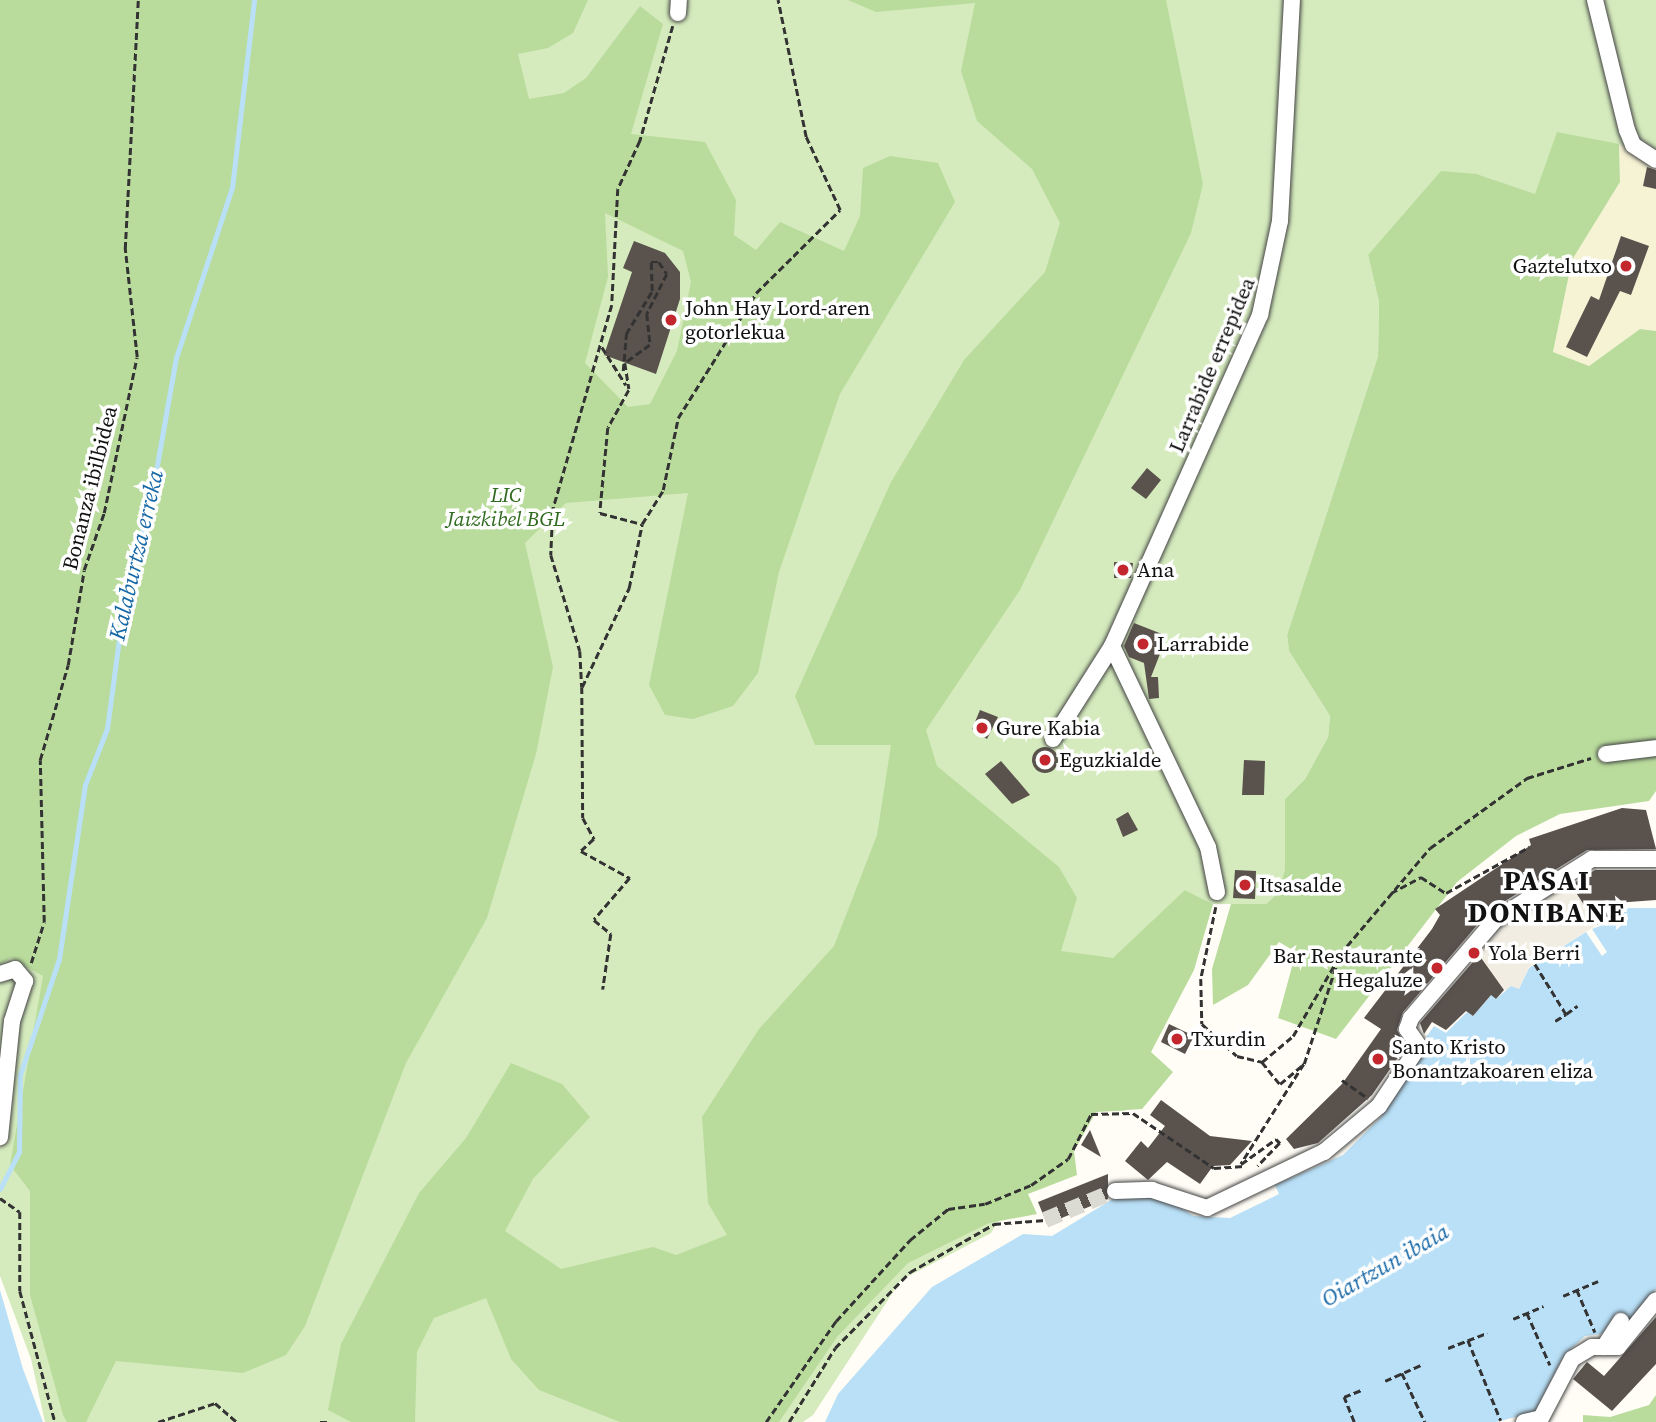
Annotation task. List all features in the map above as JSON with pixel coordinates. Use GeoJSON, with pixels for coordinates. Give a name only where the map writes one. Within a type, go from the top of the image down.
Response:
{"type":"FeatureCollection","features":[{"type":"Feature","properties":{"kind":"street","name":"Larrabide errepidea"},"geometry":{"type":"LineString","coordinates":[[1053,739],[1112,646],[1260,315],[1275,267],[1293,57],[1292,0]]}},
{"type":"Feature","properties":{"kind":"street"},"geometry":{"type":"LineString","coordinates":[[1595,0],[1627,130],[1633,145],[1656,160]]}},
{"type":"Feature","properties":{"kind":"street"},"geometry":{"type":"LineString","coordinates":[[1112,646],[1208,847],[1217,892]]}},
{"type":"Feature","properties":{"kind":"street"},"geometry":{"type":"LineString","coordinates":[[1606,754],[1656,748]]}},
{"type":"Feature","properties":{"kind":"street"},"geometry":{"type":"LineString","coordinates":[[1115,1191],[1152,1190],[1207,1208],[1230,1202],[1352,1134],[1379,1106],[1419,1046],[1407,1029],[1411,1018],[1495,920],[1592,859],[1656,859]]}},
{"type":"Feature","properties":{"kind":"street"},"geometry":{"type":"LineString","coordinates":[[0,974],[15,969],[24,975],[12,1021],[0,1137]]}},
{"type":"Feature","properties":{"kind":"street"},"geometry":{"type":"LineString","coordinates":[[1600,1341],[1618,1347],[1656,1300]]}},
{"type":"Feature","properties":{"kind":"street"},"geometry":{"type":"LineString","coordinates":[[1524,1422],[1541,1418],[1572,1359],[1600,1341],[1621,1321]]}},
{"type":"Feature","properties":{"kind":"path","name":"Bonanza ibilbidea"},"geometry":{"type":"LineString","coordinates":[[24,975],[44,922],[40,760],[68,665],[84,570],[104,513],[136,357],[125,249],[138,0]]}},
{"type":"Feature","properties":{"kind":"path"},"geometry":{"type":"LineString","coordinates":[[582,687],[629,588],[642,524],[663,491],[678,418],[756,293],[840,210],[806,137],[778,0]]}},
{"type":"Feature","properties":{"kind":"path"},"geometry":{"type":"LineString","coordinates":[[603,989],[611,933],[594,920],[630,878],[581,852],[594,839],[583,818],[580,651],[558,585],[551,535],[568,446],[602,343],[615,280],[618,189],[640,141],[678,7]]}},
{"type":"Feature","properties":{"kind":"path"},"geometry":{"type":"LineString","coordinates":[[623,371],[628,356],[652,339],[647,314],[667,274],[659,262],[651,261],[652,291],[626,334],[623,371],[629,389],[608,428],[600,513],[642,524]]}},
{"type":"Feature","properties":{"kind":"path"},"geometry":{"type":"LineString","coordinates":[[602,343],[606,361],[629,389]]}},
{"type":"Feature","properties":{"kind":"path"},"geometry":{"type":"LineString","coordinates":[[1262,1062],[1293,1036],[1340,954],[1430,848],[1527,778],[1606,754]]}},
{"type":"Feature","properties":{"kind":"path"},"geometry":{"type":"LineString","coordinates":[[1388,895],[1421,877],[1446,893],[1529,847]]}},
{"type":"Feature","properties":{"kind":"path"},"geometry":{"type":"LineString","coordinates":[[1217,892],[1201,979],[1202,1024],[1237,1056],[1262,1062],[1280,1084],[1304,1064]]}},
{"type":"Feature","properties":{"kind":"path"},"geometry":{"type":"LineString","coordinates":[[1244,1166],[1304,1064],[1340,954]]}},
{"type":"Feature","properties":{"kind":"path"},"geometry":{"type":"LineString","coordinates":[[1535,964],[1566,1014]]}},
{"type":"Feature","properties":{"kind":"path"},"geometry":{"type":"LineString","coordinates":[[1555,1021],[1577,1006]]}},
{"type":"Feature","properties":{"kind":"path"},"geometry":{"type":"LineString","coordinates":[[1342,1080],[1379,1106]]}},
{"type":"Feature","properties":{"kind":"path"},"geometry":{"type":"LineString","coordinates":[[766,1422],[836,1321],[910,1240],[948,1209],[1019,1190],[1068,1159],[1091,1114],[1133,1113],[1214,1168],[1244,1166],[1276,1139],[1280,1143],[1251,1174]]}},
{"type":"Feature","properties":{"kind":"path"},"geometry":{"type":"LineString","coordinates":[[1254,1178],[1265,1171]]}},
{"type":"Feature","properties":{"kind":"path"},"geometry":{"type":"LineString","coordinates":[[2,1198],[20,1212],[20,1292],[55,1422]]}},
{"type":"Feature","properties":{"kind":"path"},"geometry":{"type":"LineString","coordinates":[[789,1422],[835,1348],[910,1272],[994,1224],[1045,1220]]}},
{"type":"Feature","properties":{"kind":"path"},"geometry":{"type":"LineString","coordinates":[[1563,1296],[1598,1281]]}},
{"type":"Feature","properties":{"kind":"path"},"geometry":{"type":"LineString","coordinates":[[1577,1290],[1600,1341]]}},
{"type":"Feature","properties":{"kind":"path"},"geometry":{"type":"LineString","coordinates":[[1513,1319],[1543,1306]]}},
{"type":"Feature","properties":{"kind":"path"},"geometry":{"type":"LineString","coordinates":[[1527,1313],[1554,1375]]}},
{"type":"Feature","properties":{"kind":"path"},"geometry":{"type":"LineString","coordinates":[[1448,1348],[1487,1333]]}},
{"type":"Feature","properties":{"kind":"path"},"geometry":{"type":"LineString","coordinates":[[1468,1340],[1501,1421]]}},
{"type":"Feature","properties":{"kind":"path"},"geometry":{"type":"LineString","coordinates":[[1385,1381],[1423,1364]]}},
{"type":"Feature","properties":{"kind":"path"},"geometry":{"type":"LineString","coordinates":[[1402,1373],[1424,1422]]}},
{"type":"Feature","properties":{"kind":"path"},"geometry":{"type":"LineString","coordinates":[[1354,1422],[1343,1397],[1361,1390]]}},
{"type":"Feature","properties":{"kind":"path"},"geometry":{"type":"LineString","coordinates":[[158,1422],[215,1403],[237,1422]]}},
{"type":"Feature","properties":{"kind":"path"},"geometry":{"type":"LineString","coordinates":[[320,1422],[330,1422]]}},
{"type":"Feature","properties":{"kind":"shaded area"},"geometry":{"type":"Polygon","coordinates":[[[1619,144],[1656,165],[1656,331],[1640,329],[1589,366],[1553,352],[1572,260],[1620,182],[1619,144]]]}},
{"type":"Feature","properties":{"kind":"shaded area"},"geometry":{"type":"Polygon","coordinates":[[[1566,878],[1597,925],[1529,967],[1519,989],[1504,990],[1470,946],[1566,878]]]}},
{"type":"Feature","properties":{"kind":"green space","name":"LIC Jaizkibel BGL"},"geometry":{"type":"Polygon","coordinates":[[[0,0],[1656,0],[1656,165],[1619,144],[1535,195],[1477,174],[1368,255],[1379,302],[1378,356],[1287,635],[1289,651],[1330,716],[1328,737],[1305,779],[1285,799],[1285,869],[1278,893],[1266,904],[1213,904],[1185,890],[1189,958],[1125,1111],[1065,1112],[991,1233],[901,1280],[813,1415],[803,1422],[45,1422],[31,1359],[0,1276],[0,0]]]}},
{"type":"Feature","properties":{"kind":"green space"},"geometry":{"type":"Polygon","coordinates":[[[0,0],[588,0],[573,33],[548,48],[518,54],[529,99],[564,93],[586,78],[640,6],[663,24],[631,134],[705,142],[736,200],[734,235],[756,250],[780,222],[844,251],[860,216],[863,168],[890,156],[938,163],[955,202],[840,394],[779,572],[758,673],[733,706],[693,719],[665,715],[649,685],[688,493],[566,503],[525,543],[553,667],[536,754],[487,918],[406,1063],[305,1326],[286,1355],[243,1373],[116,1361],[86,1422],[67,1422],[30,1295],[30,1191],[10,1165],[43,976],[11,958],[0,964],[0,0]],[[605,213],[608,277],[585,363],[628,407],[650,404],[677,351],[691,282],[683,251],[605,213]]]}},
{"type":"Feature","properties":{"kind":"green space"},"geometry":{"type":"Polygon","coordinates":[[[848,0],[1166,0],[1203,184],[1191,233],[1020,590],[926,730],[937,766],[1059,867],[1077,898],[1061,951],[1113,958],[1185,890],[1213,904],[1194,970],[1151,1052],[1173,1072],[1142,1109],[1096,1112],[1074,1151],[1077,1175],[1028,1194],[1037,1214],[989,1223],[908,1263],[837,1337],[779,1422],[620,1422],[539,1390],[511,1359],[486,1298],[434,1318],[417,1352],[415,1422],[351,1422],[328,1410],[341,1344],[419,1193],[466,1138],[511,1063],[562,1084],[590,1117],[533,1179],[505,1231],[561,1269],[653,1247],[676,1255],[727,1235],[708,1203],[702,1117],[759,1029],[834,946],[877,835],[891,745],[815,745],[795,696],[891,482],[964,360],[1045,272],[1060,223],[1032,169],[977,121],[961,71],[975,3],[876,12],[848,0]]]}},
{"type":"Feature","properties":{"kind":"green space"},"geometry":{"type":"Polygon","coordinates":[[[1557,132],[1619,144],[1620,182],[1572,260],[1553,352],[1589,366],[1640,329],[1656,331],[1656,791],[1649,801],[1560,814],[1516,836],[1457,882],[1336,1039],[1278,1018],[1296,952],[1279,942],[1248,985],[1213,1005],[1212,969],[1231,904],[1266,904],[1278,893],[1285,869],[1285,799],[1305,779],[1328,737],[1330,716],[1289,651],[1287,635],[1378,356],[1379,302],[1368,255],[1441,171],[1477,174],[1535,194],[1557,132]]]}},
{"type":"Feature","properties":{"kind":"green space"},"geometry":{"type":"Polygon","coordinates":[[[1656,1395],[1656,1422],[1583,1422],[1583,1415],[1610,1417],[1649,1405],[1656,1395]]]}},
{"type":"Feature","properties":{"kind":"water","name":"Oiartzun ibaia"},"geometry":{"type":"Polygon","coordinates":[[[1619,908],[1656,908],[1656,1289],[1631,1321],[1617,1312],[1602,1334],[1585,1336],[1564,1355],[1535,1412],[1496,1422],[825,1422],[838,1394],[932,1287],[1023,1234],[1052,1236],[1121,1194],[1167,1200],[1194,1216],[1230,1218],[1279,1194],[1275,1185],[1343,1155],[1380,1118],[1429,1046],[1422,1043],[1434,1026],[1446,1033],[1467,1012],[1473,1016],[1491,995],[1496,999],[1511,986],[1519,989],[1529,968],[1586,932],[1602,956],[1607,952],[1592,929],[1621,918],[1619,908]]]}},
{"type":"Feature","properties":{"kind":"water"},"geometry":{"type":"Polygon","coordinates":[[[0,1290],[23,1369],[43,1422],[0,1422],[0,1290]]]}},
{"type":"Feature","properties":{"kind":"building"},"geometry":{"type":"Polygon","coordinates":[[[1647,167],[1656,170],[1656,189],[1643,186],[1647,167]]]}},
{"type":"Feature","properties":{"kind":"building"},"geometry":{"type":"Polygon","coordinates":[[[1621,236],[1649,246],[1631,295],[1620,291],[1587,357],[1566,347],[1591,296],[1599,300],[1621,236]]]}},
{"type":"Feature","properties":{"kind":"building"},"geometry":{"type":"Polygon","coordinates":[[[634,241],[665,253],[680,272],[680,299],[656,374],[604,355],[632,272],[623,268],[634,241]]]}},
{"type":"Feature","properties":{"kind":"building"},"geometry":{"type":"Polygon","coordinates":[[[1147,468],[1161,480],[1146,499],[1131,488],[1147,468]]]}},
{"type":"Feature","properties":{"kind":"building","name":"Ana"},"geometry":{"type":"Polygon","coordinates":[[[1114,562],[1133,563],[1131,578],[1114,578],[1114,562]]]}},
{"type":"Feature","properties":{"kind":"building","name":"Larrabide"},"geometry":{"type":"Polygon","coordinates":[[[1134,623],[1167,636],[1151,677],[1158,677],[1159,698],[1149,699],[1144,663],[1129,657],[1124,646],[1134,623]]]}},
{"type":"Feature","properties":{"kind":"building","name":"Gure Kabia"},"geometry":{"type":"Polygon","coordinates":[[[980,710],[998,717],[987,739],[972,729],[980,710]]]}},
{"type":"Feature","properties":{"kind":"building","name":"Eguzkialde"},"geometry":{"type":"Polygon","coordinates":[[[1045,747],[1054,751],[1058,760],[1054,769],[1045,773],[1036,769],[1032,760],[1036,751],[1045,747]]]}},
{"type":"Feature","properties":{"kind":"building"},"geometry":{"type":"Polygon","coordinates":[[[1244,760],[1265,761],[1264,795],[1242,795],[1244,760]]]}},
{"type":"Feature","properties":{"kind":"building"},"geometry":{"type":"Polygon","coordinates":[[[1001,761],[1030,795],[1012,804],[985,774],[1001,761]]]}},
{"type":"Feature","properties":{"kind":"building"},"geometry":{"type":"Polygon","coordinates":[[[1622,808],[1646,810],[1656,849],[1587,850],[1489,911],[1403,1012],[1397,1030],[1406,1046],[1372,1095],[1318,1143],[1294,1149],[1286,1139],[1342,1084],[1381,1029],[1364,1018],[1432,929],[1440,915],[1435,909],[1531,845],[1529,839],[1622,808]]]}},
{"type":"Feature","properties":{"kind":"building"},"geometry":{"type":"Polygon","coordinates":[[[1128,812],[1138,830],[1123,837],[1116,819],[1128,812]]]}},
{"type":"Feature","properties":{"kind":"building","name":"Itsasalde"},"geometry":{"type":"Polygon","coordinates":[[[1235,870],[1256,871],[1255,899],[1233,898],[1235,870]]]}},
{"type":"Feature","properties":{"kind":"building"},"geometry":{"type":"Polygon","coordinates":[[[1595,870],[1656,870],[1656,900],[1601,904],[1609,917],[1597,925],[1571,885],[1595,870]]]}},
{"type":"Feature","properties":{"kind":"building"},"geometry":{"type":"Polygon","coordinates":[[[1479,955],[1504,990],[1496,999],[1491,995],[1473,1016],[1466,1011],[1446,1030],[1432,1022],[1424,1034],[1420,1023],[1479,955]]]}},
{"type":"Feature","properties":{"kind":"building","name":"Txurdin"},"geometry":{"type":"Polygon","coordinates":[[[1169,1024],[1194,1036],[1185,1054],[1161,1042],[1169,1024]]]}},
{"type":"Feature","properties":{"kind":"building"},"geometry":{"type":"Polygon","coordinates":[[[1161,1100],[1210,1136],[1252,1141],[1230,1165],[1213,1166],[1200,1184],[1167,1162],[1148,1180],[1125,1161],[1141,1141],[1148,1148],[1165,1126],[1150,1115],[1161,1100]]]}},
{"type":"Feature","properties":{"kind":"building"},"geometry":{"type":"Polygon","coordinates":[[[1090,1130],[1101,1157],[1081,1145],[1090,1130]]]}},
{"type":"Feature","properties":{"kind":"building"},"geometry":{"type":"Polygon","coordinates":[[[1108,1174],[1108,1199],[1047,1224],[1038,1202],[1108,1174]]]}},
{"type":"Feature","properties":{"kind":"building"},"geometry":{"type":"Polygon","coordinates":[[[1656,1317],[1656,1364],[1612,1411],[1573,1379],[1587,1362],[1604,1376],[1656,1317]]]}},
{"type":"Feature","properties":{"kind":"waterway","name":"Kalaburtza erreka"},"geometry":{"type":"LineString","coordinates":[[0,1189],[19,1152],[20,1075],[59,959],[85,785],[107,729],[126,586],[150,505],[176,358],[232,188],[254,0]]}},
{"type":"Feature","properties":{"kind":"tunnel"},"geometry":{"type":"LineString","coordinates":[[1045,1220],[1115,1191]]}},
{"type":"Feature","properties":{"kind":"place","name":"Gaztelutxo"},"geometry":{"type":"Point","coordinates":[1626,266]}},
{"type":"Feature","properties":{"kind":"place","name":"John Hay Lord-aren gotorlekua"},"geometry":{"type":"Point","coordinates":[671,320]}},
{"type":"Feature","properties":{"kind":"place","name":"Ana"},"geometry":{"type":"Point","coordinates":[1123,570]}},
{"type":"Feature","properties":{"kind":"place","name":"Larrabide"},"geometry":{"type":"Point","coordinates":[1143,644]}},
{"type":"Feature","properties":{"kind":"place","name":"Gure Kabia"},"geometry":{"type":"Point","coordinates":[982,728]}},
{"type":"Feature","properties":{"kind":"place","name":"Eguzkialde"},"geometry":{"type":"Point","coordinates":[1045,760]}},
{"type":"Feature","properties":{"kind":"place","name":"Itsasalde"},"geometry":{"type":"Point","coordinates":[1245,885]}},
{"type":"Feature","properties":{"kind":"place","name":"Yola Berri"},"geometry":{"type":"Point","coordinates":[1474,953]}},
{"type":"Feature","properties":{"kind":"place","name":"Bar Restaurante Hegaluze"},"geometry":{"type":"Point","coordinates":[1437,968]}},
{"type":"Feature","properties":{"kind":"place","name":"Txurdin"},"geometry":{"type":"Point","coordinates":[1177,1039]}},
{"type":"Feature","properties":{"kind":"place","name":"Santo Kristo Bonantzakoaren eliza"},"geometry":{"type":"Point","coordinates":[1378,1059]}},
{"type":"Feature","properties":{"kind":"district","name":"PASAI DONIBANE"},"geometry":{"type":"Point","coordinates":[1547,896]}}]}
